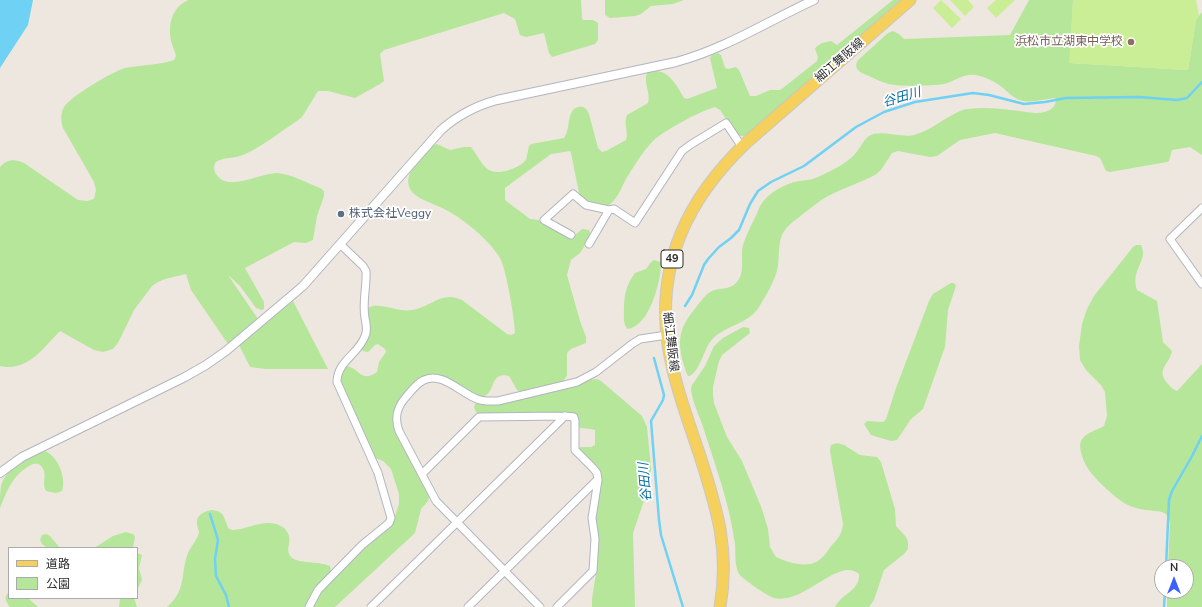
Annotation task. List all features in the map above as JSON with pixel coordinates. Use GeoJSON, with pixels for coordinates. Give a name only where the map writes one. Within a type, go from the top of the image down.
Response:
{"type":"FeatureCollection","features":[{"type":"Feature","properties":{"kind":"main road","name":"細江舞阪線"},"geometry":{"type":"LineString","coordinates":[[720,607],[723,586],[724,560],[719,522],[677,386],[670,359],[667,334],[666,307],[668,282],[680,234],[704,190],[719,170],[742,147],[910,0]]}},
{"type":"Feature","properties":{"kind":"street"},"geometry":{"type":"LineString","coordinates":[[0,474],[22,457],[185,377],[216,358],[295,294],[311,279],[441,130],[461,114],[473,108],[497,100],[699,56],[814,0]]}},
{"type":"Feature","properties":{"kind":"street"},"geometry":{"type":"LineString","coordinates":[[571,235],[544,220],[573,194],[586,205],[609,210],[614,209],[635,223],[686,148],[726,123],[742,147]]}},
{"type":"Feature","properties":{"kind":"street"},"geometry":{"type":"LineString","coordinates":[[1202,208],[1170,239],[1202,284]]}},
{"type":"Feature","properties":{"kind":"street"},"geometry":{"type":"LineString","coordinates":[[589,244],[609,210]]}},
{"type":"Feature","properties":{"kind":"street"},"geometry":{"type":"LineString","coordinates":[[309,607],[318,590],[362,545],[389,523],[391,518],[378,473],[337,382],[341,366],[362,342],[367,331],[364,313],[366,271],[363,266],[341,245]]}},
{"type":"Feature","properties":{"kind":"street"},"geometry":{"type":"LineString","coordinates":[[540,607],[436,501],[396,424],[396,416],[401,402],[419,383],[424,380],[436,378],[470,396],[488,402],[498,401],[577,382],[596,372],[640,339],[667,334]]}},
{"type":"Feature","properties":{"kind":"street"},"geometry":{"type":"LineString","coordinates":[[371,607],[565,416]]}},
{"type":"Feature","properties":{"kind":"street"},"geometry":{"type":"LineString","coordinates":[[422,474],[479,417],[574,417],[575,450],[597,473],[598,480],[592,518],[595,539],[593,571],[557,607]]}},
{"type":"Feature","properties":{"kind":"street"},"geometry":{"type":"LineString","coordinates":[[468,607],[598,480]]}},
{"type":"Feature","properties":{"kind":"green space"},"geometry":{"type":"Polygon","coordinates":[[[188,0],[581,0],[583,20],[593,20],[598,23],[598,40],[595,44],[552,57],[549,53],[544,33],[526,37],[520,35],[515,19],[504,13],[384,50],[380,54],[384,81],[380,84],[355,98],[328,91],[318,91],[302,117],[297,121],[247,153],[216,162],[214,168],[216,174],[221,179],[228,182],[244,181],[277,173],[293,177],[324,191],[324,196],[317,216],[313,240],[306,243],[294,242],[245,268],[264,302],[264,309],[262,310],[256,308],[240,286],[228,275],[258,319],[228,344],[191,290],[186,274],[165,279],[152,286],[134,310],[118,343],[113,349],[103,352],[94,350],[60,331],[34,358],[19,366],[0,366],[0,167],[8,161],[14,160],[24,163],[78,200],[87,201],[94,199],[96,190],[94,182],[63,128],[61,118],[64,107],[68,102],[83,91],[119,70],[174,60],[176,56],[172,44],[170,25],[174,13],[182,3],[188,0]]]}},
{"type":"Feature","properties":{"kind":"green space"},"geometry":{"type":"Polygon","coordinates":[[[605,0],[684,0],[673,4],[651,6],[641,14],[635,16],[610,18],[605,15],[605,0]]]}},
{"type":"Feature","properties":{"kind":"green space"},"geometry":{"type":"Polygon","coordinates":[[[893,0],[901,0],[748,134],[738,136],[720,110],[715,107],[674,126],[658,137],[642,154],[616,198],[607,206],[587,202],[581,196],[579,193],[570,151],[551,154],[505,188],[505,200],[530,219],[539,220],[569,237],[573,237],[582,229],[589,230],[591,236],[580,253],[571,260],[567,275],[586,337],[586,343],[571,349],[567,353],[567,375],[563,382],[521,392],[517,390],[509,376],[502,375],[495,380],[489,393],[485,396],[479,397],[437,375],[399,400],[394,408],[393,424],[429,497],[428,501],[421,509],[415,533],[335,607],[313,607],[321,592],[364,547],[393,522],[399,504],[399,494],[391,469],[383,461],[375,458],[340,382],[343,369],[346,366],[354,369],[364,376],[372,375],[377,372],[379,362],[386,352],[385,349],[378,344],[368,352],[363,351],[362,349],[368,308],[372,306],[383,306],[401,310],[412,310],[442,298],[455,297],[462,300],[507,334],[511,335],[515,333],[512,307],[505,272],[496,251],[476,231],[461,219],[420,198],[413,193],[410,188],[408,179],[411,171],[432,146],[437,144],[450,150],[471,147],[482,163],[490,171],[507,171],[526,160],[529,146],[531,144],[564,138],[572,111],[575,108],[582,107],[585,108],[589,114],[598,148],[602,152],[606,151],[626,140],[627,115],[648,103],[649,96],[646,80],[647,73],[654,71],[660,72],[670,77],[684,98],[687,99],[717,88],[710,58],[712,55],[718,53],[721,55],[725,68],[728,69],[736,67],[739,70],[750,96],[756,96],[770,90],[780,90],[817,61],[818,57],[815,49],[816,47],[822,43],[831,41],[837,45],[893,0]]]}},
{"type":"Feature","properties":{"kind":"green space"},"geometry":{"type":"Polygon","coordinates":[[[941,0],[961,19],[952,28],[933,8],[941,0]]]}},
{"type":"Feature","properties":{"kind":"green space"},"geometry":{"type":"Polygon","coordinates":[[[950,0],[968,0],[974,7],[965,16],[950,0]]]}},
{"type":"Feature","properties":{"kind":"green space"},"geometry":{"type":"Polygon","coordinates":[[[996,0],[1015,0],[996,18],[987,8],[996,0]]]}},
{"type":"Feature","properties":{"kind":"green space"},"geometry":{"type":"Polygon","coordinates":[[[1029,0],[1073,0],[1070,63],[1188,70],[1196,20],[1202,12],[1202,155],[1190,147],[1172,150],[1169,161],[1167,162],[1110,172],[1106,171],[1100,158],[1096,156],[995,133],[960,140],[937,156],[930,157],[898,151],[892,153],[881,170],[875,175],[825,198],[787,228],[780,240],[776,274],[759,307],[749,318],[715,336],[710,342],[695,372],[688,376],[682,359],[680,343],[684,325],[708,293],[714,290],[733,286],[739,279],[742,271],[743,245],[760,206],[770,194],[779,188],[794,182],[815,178],[842,165],[854,155],[869,136],[873,134],[884,133],[909,136],[914,135],[926,131],[960,111],[968,109],[987,108],[1036,113],[1049,110],[1054,106],[1056,99],[1054,98],[1031,102],[1023,101],[1012,96],[994,82],[976,75],[967,75],[944,84],[901,86],[879,81],[862,73],[856,67],[858,60],[888,33],[893,31],[904,39],[1010,35],[1029,0]]]}},
{"type":"Feature","properties":{"kind":"green space","name":"浜松市立湖東中学校"},"geometry":{"type":"Polygon","coordinates":[[[1073,0],[1196,0],[1199,16],[1196,20],[1188,70],[1069,63],[1073,0]]]}},
{"type":"Feature","properties":{"kind":"green space"},"geometry":{"type":"Polygon","coordinates":[[[1136,245],[1141,245],[1143,251],[1143,256],[1136,276],[1135,283],[1137,290],[1157,301],[1163,342],[1172,351],[1163,370],[1164,378],[1170,386],[1177,391],[1202,364],[1202,607],[1167,607],[1167,599],[1194,599],[1194,559],[1168,559],[1170,523],[1168,516],[1162,512],[1132,507],[1119,499],[1089,470],[1085,463],[1080,445],[1085,436],[1104,426],[1107,416],[1105,392],[1101,385],[1086,370],[1080,360],[1079,346],[1082,324],[1087,309],[1094,296],[1136,245]]]}},
{"type":"Feature","properties":{"kind":"green space"},"geometry":{"type":"Polygon","coordinates":[[[654,260],[660,262],[661,266],[656,293],[652,304],[641,321],[635,326],[627,329],[624,321],[626,290],[635,273],[646,269],[654,260]]]}},
{"type":"Feature","properties":{"kind":"green space"},"geometry":{"type":"Polygon","coordinates":[[[951,283],[954,283],[956,286],[948,310],[945,347],[923,409],[911,419],[897,440],[891,441],[871,435],[864,424],[867,421],[883,422],[886,419],[896,388],[929,301],[933,294],[951,283]]]}},
{"type":"Feature","properties":{"kind":"green space"},"geometry":{"type":"Polygon","coordinates":[[[293,301],[328,369],[266,369],[250,367],[239,345],[293,301]]]}},
{"type":"Feature","properties":{"kind":"green space"},"geometry":{"type":"Polygon","coordinates":[[[743,327],[749,328],[750,333],[722,355],[719,361],[713,387],[714,403],[727,437],[742,461],[762,509],[768,529],[770,547],[776,557],[790,562],[811,564],[816,562],[824,555],[841,534],[843,524],[830,451],[831,445],[837,443],[844,445],[860,455],[877,457],[881,462],[895,509],[896,526],[906,537],[908,549],[884,570],[874,600],[869,607],[835,607],[842,598],[854,588],[859,580],[859,574],[851,570],[841,571],[797,595],[786,598],[771,597],[745,580],[739,574],[736,566],[735,544],[728,508],[691,389],[692,385],[705,366],[714,346],[723,338],[743,327]]]}},
{"type":"Feature","properties":{"kind":"green space"},"geometry":{"type":"Polygon","coordinates":[[[597,379],[642,416],[647,427],[651,468],[650,483],[633,533],[635,607],[592,607],[598,544],[595,518],[600,472],[596,466],[578,449],[581,447],[591,447],[595,445],[595,430],[580,428],[576,415],[570,413],[482,415],[476,412],[474,407],[475,404],[579,384],[597,379]]]}},
{"type":"Feature","properties":{"kind":"green space"},"geometry":{"type":"Polygon","coordinates":[[[44,451],[53,457],[60,467],[63,480],[62,491],[56,493],[46,491],[44,485],[44,470],[39,464],[34,464],[23,470],[14,479],[0,508],[1,486],[7,474],[24,460],[44,451]]]}},
{"type":"Feature","properties":{"kind":"green space"},"geometry":{"type":"Polygon","coordinates":[[[211,510],[222,514],[229,529],[233,530],[265,523],[278,525],[284,528],[289,535],[288,552],[291,557],[299,561],[321,563],[330,566],[331,571],[329,575],[306,607],[167,607],[178,594],[188,553],[199,533],[197,525],[198,518],[203,513],[211,510]]]}},
{"type":"Feature","properties":{"kind":"green space"},"geometry":{"type":"Polygon","coordinates":[[[126,532],[133,534],[135,537],[133,547],[96,547],[113,536],[126,532]]]}},
{"type":"Feature","properties":{"kind":"green space"},"geometry":{"type":"Polygon","coordinates":[[[46,534],[50,536],[59,547],[46,547],[40,540],[42,535],[46,534]]]}},
{"type":"Feature","properties":{"kind":"green space"},"geometry":{"type":"Polygon","coordinates":[[[138,553],[142,555],[139,568],[142,580],[138,588],[138,553]]]}},
{"type":"Feature","properties":{"kind":"green space"},"geometry":{"type":"Polygon","coordinates":[[[8,593],[8,599],[29,599],[38,607],[10,607],[6,601],[8,593]]]}},
{"type":"Feature","properties":{"kind":"green space"},"geometry":{"type":"Polygon","coordinates":[[[120,599],[134,599],[137,607],[119,607],[120,599]]]}},
{"type":"Feature","properties":{"kind":"water"},"geometry":{"type":"Polygon","coordinates":[[[0,0],[33,0],[28,25],[0,68],[0,0]]]}},
{"type":"Feature","properties":{"kind":"waterway","name":"谷田川"},"geometry":{"type":"LineString","coordinates":[[685,306],[692,295],[704,265],[719,247],[739,230],[750,204],[758,191],[771,182],[804,166],[856,127],[884,112],[915,102],[973,93],[989,95],[1024,104],[1066,98],[1139,97],[1177,100],[1187,98],[1202,82]]}},
{"type":"Feature","properties":{"kind":"waterway","name":"谷田川"},"geometry":{"type":"LineString","coordinates":[[654,358],[664,395],[663,400],[651,421],[659,520],[661,535],[683,607]]}},
{"type":"Feature","properties":{"kind":"waterway"},"geometry":{"type":"LineString","coordinates":[[1166,559],[1169,500],[1172,491],[1202,436]]}},
{"type":"Feature","properties":{"kind":"waterway"},"geometry":{"type":"LineString","coordinates":[[210,514],[218,540],[215,559],[216,576],[226,595],[229,607]]}},
{"type":"Feature","properties":{"kind":"waterway"},"geometry":{"type":"LineString","coordinates":[[1164,599],[1164,607]]}},
{"type":"Feature","properties":{"kind":"place","name":"浜松市立湖東中学校"},"geometry":{"type":"Point","coordinates":[1131,42]}},
{"type":"Feature","properties":{"kind":"place","name":"株式会社Veggy"},"geometry":{"type":"Point","coordinates":[341,214]}}]}
